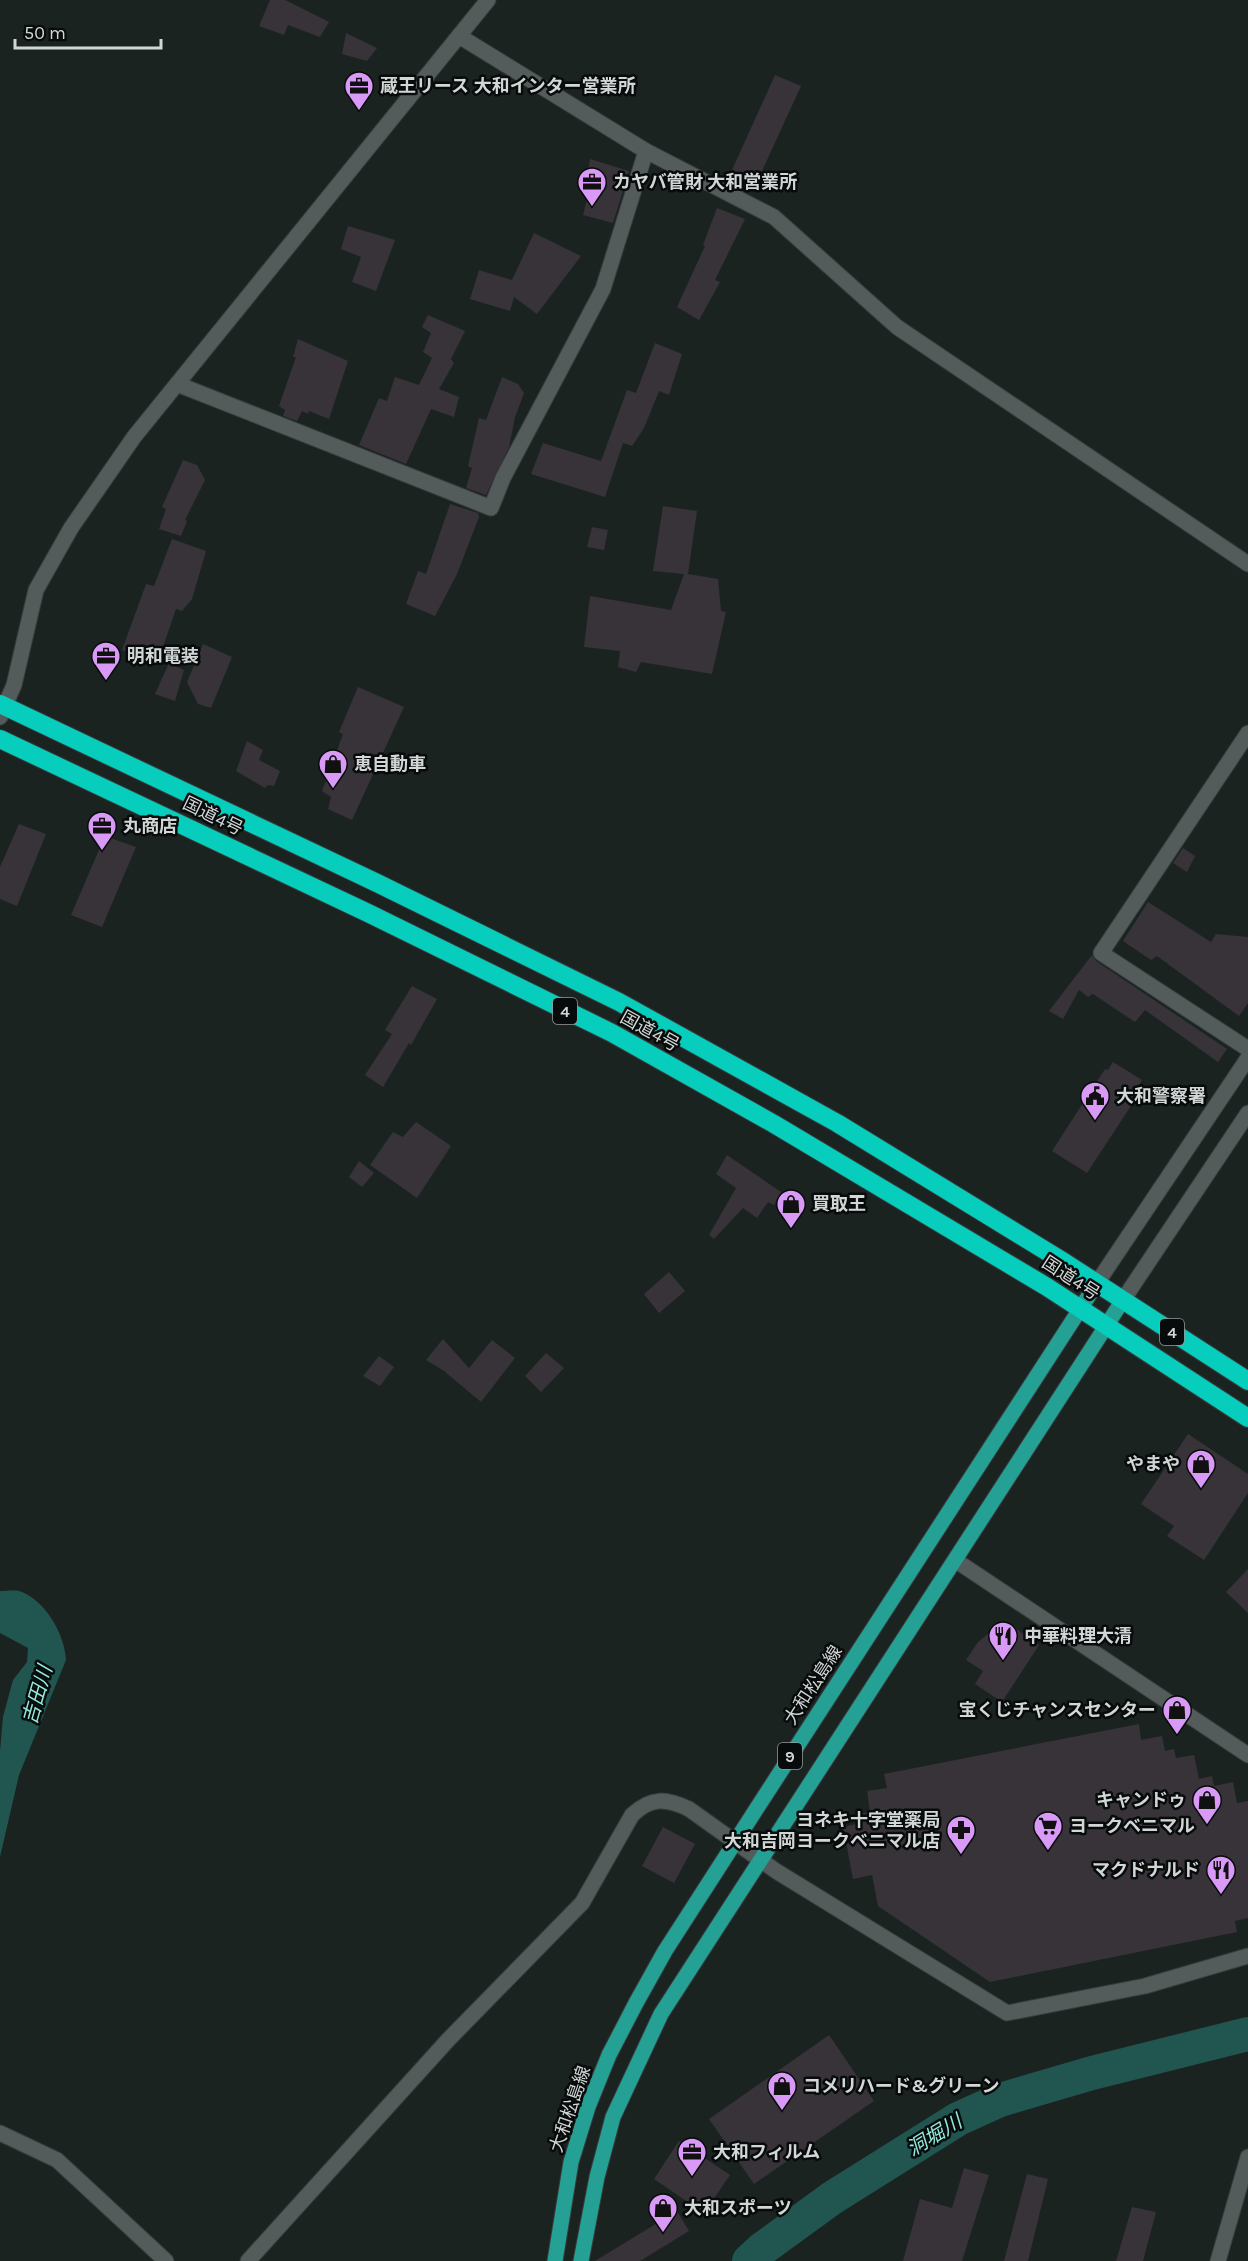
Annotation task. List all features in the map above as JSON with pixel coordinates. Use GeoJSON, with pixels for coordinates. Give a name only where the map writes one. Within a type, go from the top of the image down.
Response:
{"type":"FeatureCollection","features":[{"type":"Feature","properties":{"kind":"highway","name":"国道4号"},"geometry":{"type":"LineString","coordinates":[[2,709],[377,883],[619,1002],[837,1123],[1097,1283],[1248,1381]]}},
{"type":"Feature","properties":{"kind":"highway","name":"国道4号"},"geometry":{"type":"LineString","coordinates":[[0,739],[612,1033],[774,1124],[1080,1309],[1248,1418]]}},
{"type":"Feature","properties":{"kind":"main road","name":"大和松島線"},"geometry":{"type":"LineString","coordinates":[[555,2261],[572,2162],[588,2107],[609,2055],[665,1951],[1097,1283]]}},
{"type":"Feature","properties":{"kind":"main road","name":"9"},"geometry":{"type":"LineString","coordinates":[[581,2261],[586,2224],[613,2117],[637,2060],[686,1971],[1123,1300]]}},
{"type":"Feature","properties":{"kind":"street"},"geometry":{"type":"LineString","coordinates":[[2,709],[14,685],[36,590],[50,562],[134,437],[488,0]]}},
{"type":"Feature","properties":{"kind":"street"},"geometry":{"type":"LineString","coordinates":[[459,36],[646,151],[774,217],[897,327],[1248,564]]}},
{"type":"Feature","properties":{"kind":"street"},"geometry":{"type":"LineString","coordinates":[[177,384],[491,508],[503,478],[603,290],[646,151]]}},
{"type":"Feature","properties":{"kind":"street"},"geometry":{"type":"LineString","coordinates":[[1248,733],[1101,953],[1248,1049]]}},
{"type":"Feature","properties":{"kind":"street"},"geometry":{"type":"LineString","coordinates":[[1097,1283],[1248,1058]]}},
{"type":"Feature","properties":{"kind":"street"},"geometry":{"type":"LineString","coordinates":[[1123,1300],[1248,1113]]}},
{"type":"Feature","properties":{"kind":"street"},"geometry":{"type":"LineString","coordinates":[[955,1560],[1248,1755]]}},
{"type":"Feature","properties":{"kind":"street"},"geometry":{"type":"LineString","coordinates":[[248,2261],[448,2040],[582,1903],[632,1815],[644,1804],[658,1800],[673,1802],[689,1809],[760,1860],[1007,2013],[1145,1986],[1244,1963]]}},
{"type":"Feature","properties":{"kind":"street"},"geometry":{"type":"LineString","coordinates":[[0,2133],[57,2160],[166,2261]]}},
{"type":"Feature","properties":{"kind":"street"},"geometry":{"type":"LineString","coordinates":[[1218,2261],[1248,2157]]}},
{"type":"Feature","properties":{"kind":"water","name":"吉田川"},"geometry":{"type":"Polygon","coordinates":[[[0,1591],[19,1591],[28,1595],[45,1610],[58,1629],[66,1660],[19,1775],[0,1857],[0,1751],[3,1717],[13,1680],[27,1662],[28,1648],[0,1633],[0,1591]]]}},
{"type":"Feature","properties":{"kind":"building"},"geometry":{"type":"Polygon","coordinates":[[[270,0],[285,0],[329,22],[320,37],[288,25],[284,35],[259,26],[270,0]]]}},
{"type":"Feature","properties":{"kind":"building"},"geometry":{"type":"Polygon","coordinates":[[[346,33],[377,48],[367,61],[342,54],[346,33]]]}},
{"type":"Feature","properties":{"kind":"building"},"geometry":{"type":"Polygon","coordinates":[[[775,75],[801,86],[757,182],[732,170],[775,75]]]}},
{"type":"Feature","properties":{"kind":"building"},"geometry":{"type":"Polygon","coordinates":[[[590,159],[629,171],[613,223],[583,215],[592,180],[587,178],[590,159]]]}},
{"type":"Feature","properties":{"kind":"building"},"geometry":{"type":"Polygon","coordinates":[[[717,208],[745,219],[715,280],[720,282],[699,320],[677,307],[705,246],[703,245],[717,208]]]}},
{"type":"Feature","properties":{"kind":"building"},"geometry":{"type":"Polygon","coordinates":[[[348,226],[395,240],[376,291],[352,282],[361,257],[341,249],[348,226]]]}},
{"type":"Feature","properties":{"kind":"building"},"geometry":{"type":"Polygon","coordinates":[[[534,233],[581,256],[537,314],[514,297],[510,311],[470,299],[479,270],[512,280],[534,233]]]}},
{"type":"Feature","properties":{"kind":"building"},"geometry":{"type":"Polygon","coordinates":[[[428,315],[465,331],[451,359],[454,363],[439,389],[459,397],[454,417],[431,409],[406,464],[359,445],[379,398],[387,401],[395,377],[419,385],[432,358],[423,352],[431,333],[422,327],[428,315]]]}},
{"type":"Feature","properties":{"kind":"building"},"geometry":{"type":"Polygon","coordinates":[[[298,339],[348,361],[329,419],[309,411],[308,414],[302,411],[297,421],[283,416],[285,410],[279,406],[296,357],[293,357],[298,339]]]}},
{"type":"Feature","properties":{"kind":"building"},"geometry":{"type":"Polygon","coordinates":[[[655,343],[682,354],[669,395],[659,391],[644,428],[632,446],[623,443],[605,497],[531,474],[543,443],[601,461],[627,390],[636,393],[655,343]]]}},
{"type":"Feature","properties":{"kind":"building"},"geometry":{"type":"Polygon","coordinates":[[[502,377],[518,384],[524,393],[515,417],[509,447],[486,495],[466,488],[472,468],[468,466],[479,418],[486,420],[502,377]]]}},
{"type":"Feature","properties":{"kind":"building"},"geometry":{"type":"Polygon","coordinates":[[[183,460],[197,465],[205,480],[185,520],[187,521],[181,536],[159,529],[166,509],[162,507],[183,460]]]}},
{"type":"Feature","properties":{"kind":"building"},"geometry":{"type":"Polygon","coordinates":[[[450,504],[478,513],[479,517],[457,574],[435,616],[406,604],[418,571],[426,574],[450,504]]]}},
{"type":"Feature","properties":{"kind":"building"},"geometry":{"type":"Polygon","coordinates":[[[663,506],[697,511],[688,574],[718,579],[721,611],[726,612],[712,674],[641,662],[636,672],[618,667],[620,651],[584,647],[590,596],[671,610],[684,574],[653,571],[663,506]]]}},
{"type":"Feature","properties":{"kind":"building"},"geometry":{"type":"Polygon","coordinates":[[[592,527],[608,530],[604,550],[587,547],[592,527]]]}},
{"type":"Feature","properties":{"kind":"building"},"geometry":{"type":"Polygon","coordinates":[[[172,539],[206,551],[192,599],[182,611],[176,609],[157,664],[122,650],[146,584],[154,586],[172,539]]]}},
{"type":"Feature","properties":{"kind":"building"},"geometry":{"type":"Polygon","coordinates":[[[203,644],[232,657],[211,708],[198,704],[187,682],[203,644]]]}},
{"type":"Feature","properties":{"kind":"building"},"geometry":{"type":"Polygon","coordinates":[[[169,663],[184,670],[175,701],[155,694],[169,663]]]}},
{"type":"Feature","properties":{"kind":"building"},"geometry":{"type":"Polygon","coordinates":[[[358,687],[404,707],[352,820],[328,809],[331,797],[322,791],[343,734],[339,732],[358,687]]]}},
{"type":"Feature","properties":{"kind":"building"},"geometry":{"type":"Polygon","coordinates":[[[247,741],[263,750],[259,760],[280,771],[274,786],[268,785],[265,788],[236,771],[247,741]]]}},
{"type":"Feature","properties":{"kind":"building"},"geometry":{"type":"Polygon","coordinates":[[[19,824],[46,834],[17,906],[0,899],[0,867],[19,824]]]}},
{"type":"Feature","properties":{"kind":"building"},"geometry":{"type":"Polygon","coordinates":[[[105,836],[136,847],[102,927],[71,915],[105,836]]]}},
{"type":"Feature","properties":{"kind":"building"},"geometry":{"type":"Polygon","coordinates":[[[1183,848],[1195,856],[1187,872],[1173,863],[1183,848]]]}},
{"type":"Feature","properties":{"kind":"building"},"geometry":{"type":"Polygon","coordinates":[[[1148,902],[1211,942],[1216,934],[1248,937],[1248,1003],[1239,1016],[1157,956],[1151,960],[1123,941],[1148,902]]]}},
{"type":"Feature","properties":{"kind":"building"},"geometry":{"type":"Polygon","coordinates":[[[1092,955],[1096,961],[1227,1049],[1218,1062],[1145,1010],[1135,1022],[1093,994],[1088,997],[1079,990],[1063,1019],[1049,1011],[1092,955]]]}},
{"type":"Feature","properties":{"kind":"building"},"geometry":{"type":"Polygon","coordinates":[[[412,986],[437,999],[411,1045],[409,1043],[383,1087],[365,1075],[392,1034],[385,1030],[412,986]]]}},
{"type":"Feature","properties":{"kind":"building"},"geometry":{"type":"Polygon","coordinates":[[[1113,1062],[1142,1080],[1136,1090],[1140,1092],[1087,1173],[1052,1151],[1105,1069],[1108,1070],[1113,1062]]]}},
{"type":"Feature","properties":{"kind":"building"},"geometry":{"type":"Polygon","coordinates":[[[416,1122],[451,1146],[417,1198],[370,1165],[393,1132],[403,1137],[416,1122]]]}},
{"type":"Feature","properties":{"kind":"building"},"geometry":{"type":"Polygon","coordinates":[[[727,1155],[781,1192],[774,1205],[768,1202],[757,1218],[743,1208],[714,1239],[709,1235],[736,1188],[716,1174],[727,1155]]]}},
{"type":"Feature","properties":{"kind":"building"},"geometry":{"type":"Polygon","coordinates":[[[359,1161],[374,1173],[362,1187],[349,1177],[359,1161]]]}},
{"type":"Feature","properties":{"kind":"building"},"geometry":{"type":"Polygon","coordinates":[[[669,1272],[685,1291],[659,1313],[644,1294],[669,1272]]]}},
{"type":"Feature","properties":{"kind":"building"},"geometry":{"type":"Polygon","coordinates":[[[443,1339],[469,1368],[492,1340],[515,1358],[481,1402],[444,1371],[426,1360],[443,1339]]]}},
{"type":"Feature","properties":{"kind":"building"},"geometry":{"type":"Polygon","coordinates":[[[546,1353],[564,1368],[541,1392],[525,1376],[546,1353]]]}},
{"type":"Feature","properties":{"kind":"building"},"geometry":{"type":"Polygon","coordinates":[[[379,1356],[394,1367],[380,1386],[363,1376],[379,1356]]]}},
{"type":"Feature","properties":{"kind":"building"},"geometry":{"type":"Polygon","coordinates":[[[1188,1434],[1248,1474],[1248,1493],[1204,1560],[1167,1536],[1174,1526],[1141,1504],[1188,1434]]]}},
{"type":"Feature","properties":{"kind":"building"},"geometry":{"type":"Polygon","coordinates":[[[1248,1569],[1248,1613],[1226,1592],[1248,1569]]]}},
{"type":"Feature","properties":{"kind":"building"},"geometry":{"type":"Polygon","coordinates":[[[1000,1626],[1011,1633],[1015,1628],[1039,1645],[1002,1702],[975,1684],[983,1671],[966,1660],[978,1642],[992,1631],[995,1633],[1000,1626]]]}},
{"type":"Feature","properties":{"kind":"building","name":"ヨークベニマル"},"geometry":{"type":"Polygon","coordinates":[[[1139,1724],[1141,1740],[1162,1736],[1165,1751],[1174,1749],[1176,1758],[1194,1755],[1199,1779],[1212,1776],[1214,1786],[1233,1782],[1237,1803],[1248,1801],[1248,1918],[1235,1921],[1237,1932],[990,1982],[878,1906],[872,1875],[853,1879],[843,1827],[861,1823],[859,1814],[870,1812],[867,1791],[887,1788],[884,1774],[1139,1724]]]}},
{"type":"Feature","properties":{"kind":"building"},"geometry":{"type":"Polygon","coordinates":[[[663,1827],[695,1844],[674,1883],[642,1866],[663,1827]]]}},
{"type":"Feature","properties":{"kind":"building"},"geometry":{"type":"Polygon","coordinates":[[[829,2035],[874,2101],[754,2184],[709,2119],[829,2035]]]}},
{"type":"Feature","properties":{"kind":"building"},"geometry":{"type":"Polygon","coordinates":[[[679,2141],[730,2175],[704,2213],[654,2179],[679,2141]]]}},
{"type":"Feature","properties":{"kind":"building"},"geometry":{"type":"Polygon","coordinates":[[[964,2168],[989,2175],[962,2261],[903,2261],[920,2199],[952,2208],[964,2168]]]}},
{"type":"Feature","properties":{"kind":"building"},"geometry":{"type":"Polygon","coordinates":[[[1027,2174],[1048,2179],[1028,2261],[1004,2261],[1027,2174]]]}},
{"type":"Feature","properties":{"kind":"building"},"geometry":{"type":"Polygon","coordinates":[[[1132,2207],[1156,2212],[1143,2261],[1116,2261],[1132,2207]]]}},
{"type":"Feature","properties":{"kind":"building"},"geometry":{"type":"Polygon","coordinates":[[[677,2211],[689,2231],[640,2261],[595,2261],[677,2211]]]}},
{"type":"Feature","properties":{"kind":"waterway","name":"洞堀川"},"geometry":{"type":"LineString","coordinates":[[749,2261],[832,2198],[958,2119],[1000,2100],[1092,2073],[1248,2034]]}},
{"type":"Feature","properties":{"kind":"place","name":"蔵王リース 大和インター営業所"},"geometry":{"type":"Point","coordinates":[359,112]}},
{"type":"Feature","properties":{"kind":"place","name":"カヤバ管財 大和営業所"},"geometry":{"type":"Point","coordinates":[592,208]}},
{"type":"Feature","properties":{"kind":"place","name":"明和電装"},"geometry":{"type":"Point","coordinates":[106,682]}},
{"type":"Feature","properties":{"kind":"place","name":"恵自動車"},"geometry":{"type":"Point","coordinates":[333,790]}},
{"type":"Feature","properties":{"kind":"place","name":"丸商店"},"geometry":{"type":"Point","coordinates":[102,852]}},
{"type":"Feature","properties":{"kind":"place","name":"大和警察署"},"geometry":{"type":"Point","coordinates":[1095,1122]}},
{"type":"Feature","properties":{"kind":"place","name":"買取王"},"geometry":{"type":"Point","coordinates":[791,1230]}},
{"type":"Feature","properties":{"kind":"place","name":"やまや"},"geometry":{"type":"Point","coordinates":[1201,1490]}},
{"type":"Feature","properties":{"kind":"place","name":"中華料理大清"},"geometry":{"type":"Point","coordinates":[1003,1662]}},
{"type":"Feature","properties":{"kind":"place","name":"宝くじチャンスセンター"},"geometry":{"type":"Point","coordinates":[1177,1736]}},
{"type":"Feature","properties":{"kind":"place","name":"キャンドゥ"},"geometry":{"type":"Point","coordinates":[1207,1826]}},
{"type":"Feature","properties":{"kind":"place","name":"ヨークベニマル"},"geometry":{"type":"Point","coordinates":[1048,1852]}},
{"type":"Feature","properties":{"kind":"place","name":"ヨネキ十字堂薬局 大和吉岡ヨークベニマル店"},"geometry":{"type":"Point","coordinates":[961,1856]}},
{"type":"Feature","properties":{"kind":"place","name":"マクドナルド"},"geometry":{"type":"Point","coordinates":[1221,1896]}},
{"type":"Feature","properties":{"kind":"place","name":"コメリハード&グリーン"},"geometry":{"type":"Point","coordinates":[782,2112]}},
{"type":"Feature","properties":{"kind":"place","name":"大和フィルム"},"geometry":{"type":"Point","coordinates":[692,2178]}},
{"type":"Feature","properties":{"kind":"place","name":"大和スポーツ"},"geometry":{"type":"Point","coordinates":[663,2234]}}]}
